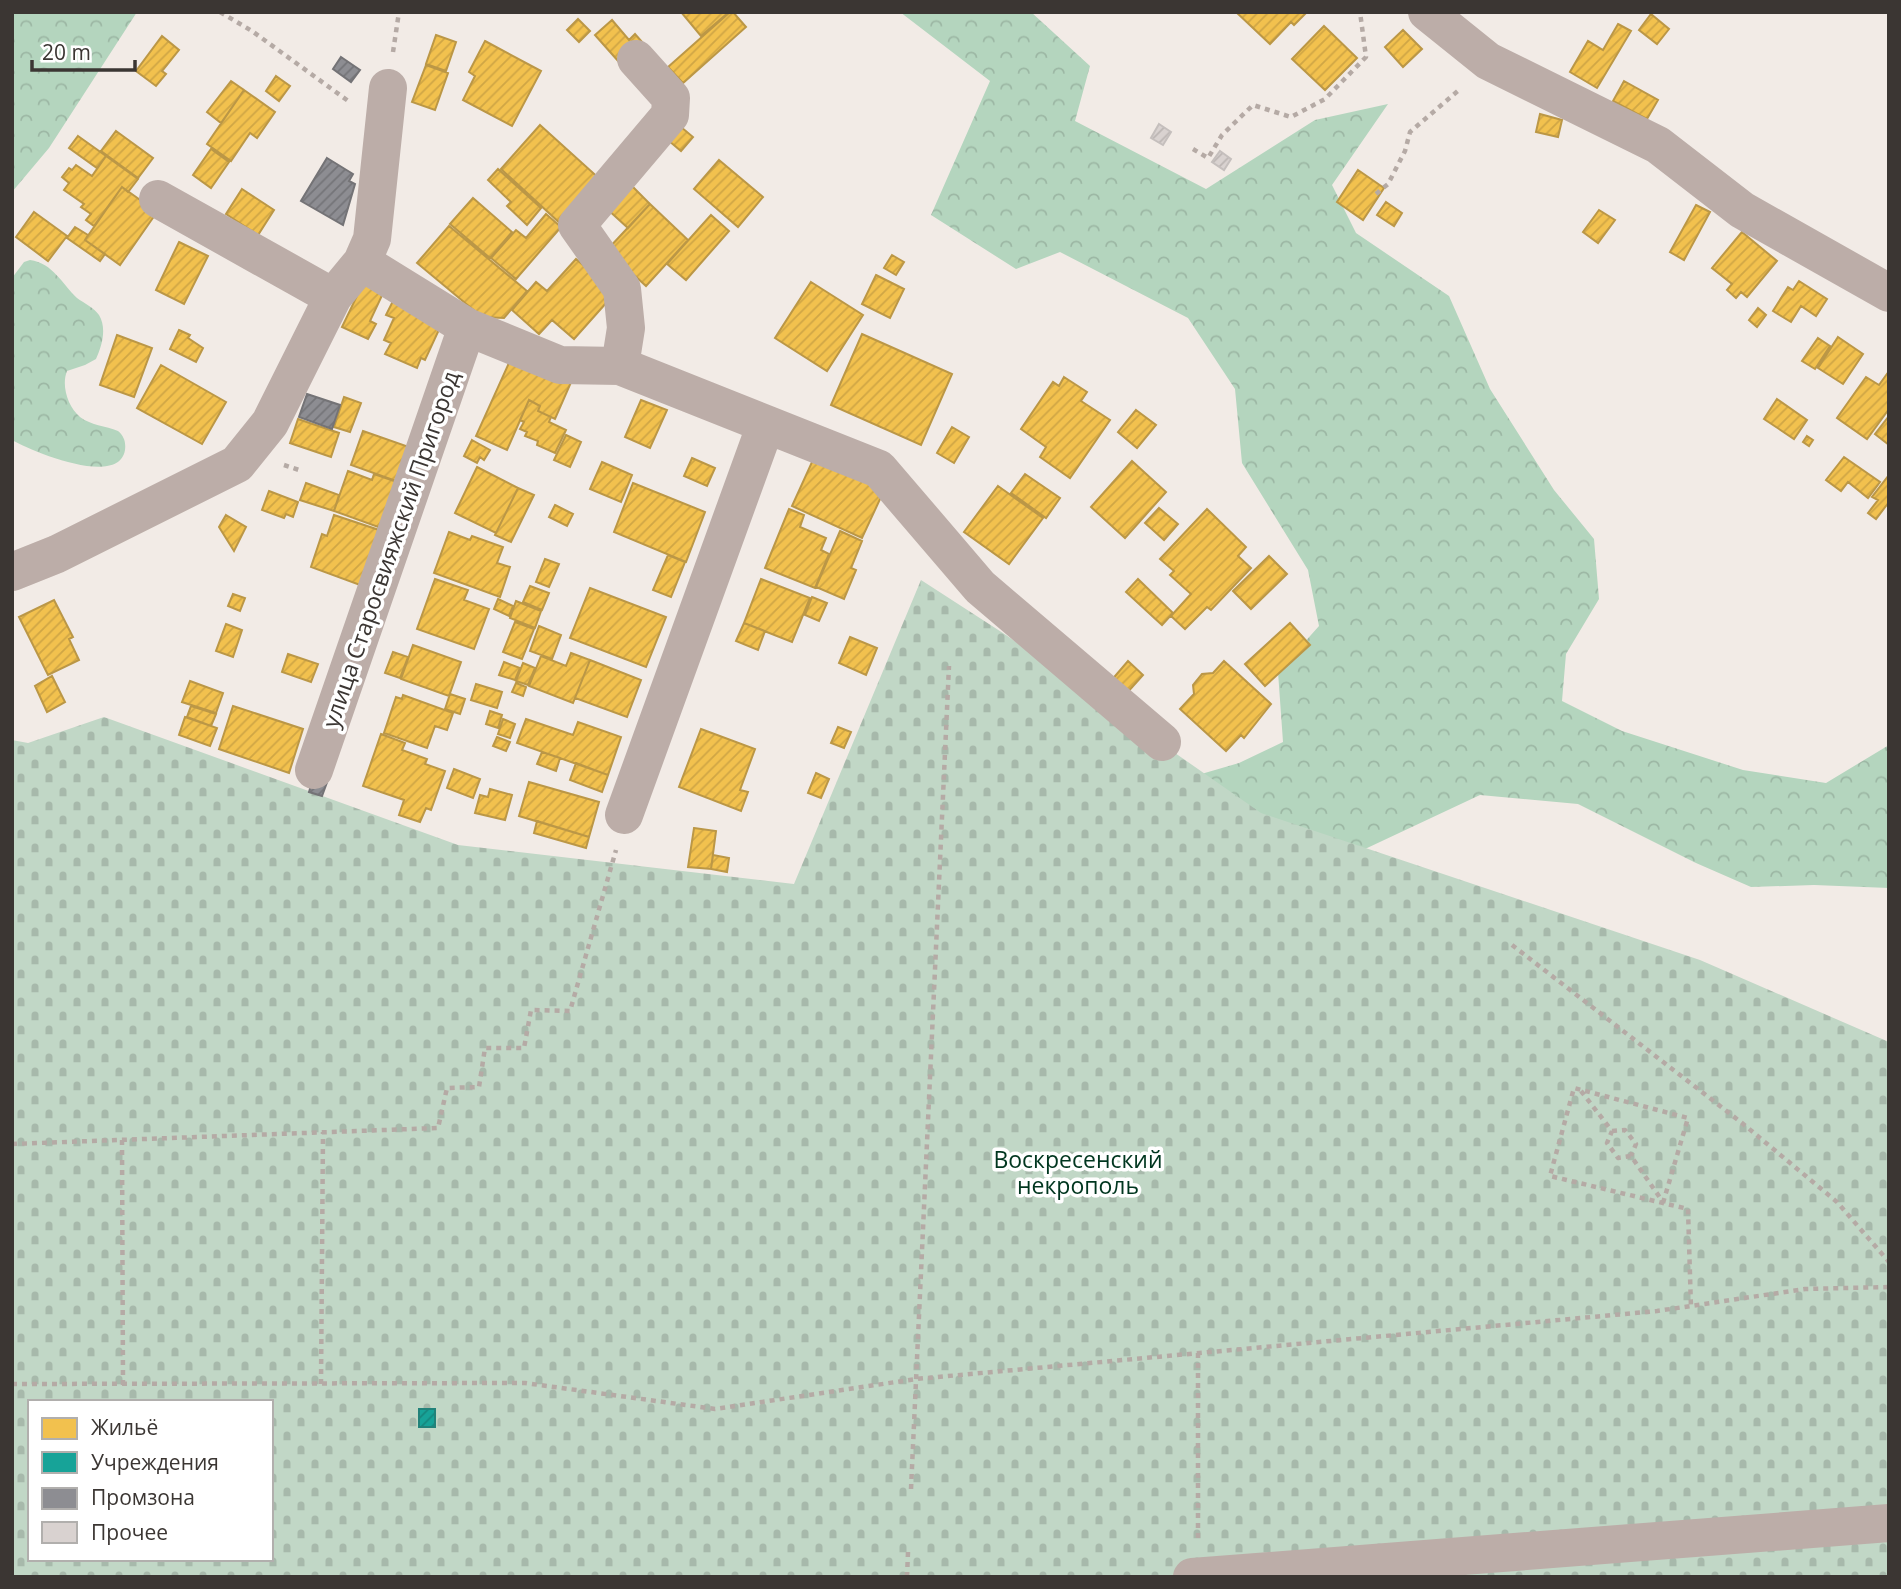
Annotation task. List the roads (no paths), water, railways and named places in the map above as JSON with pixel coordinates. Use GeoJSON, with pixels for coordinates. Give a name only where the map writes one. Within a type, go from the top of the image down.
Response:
{"type":"FeatureCollection","features":[{"type":"Feature","properties":{"kind":"street"},"geometry":{"type":"LineString","coordinates":[[1427,12],[1488,61],[1658,145],[1742,210],[1889,293]]}},
{"type":"Feature","properties":{"kind":"street"},"geometry":{"type":"LineString","coordinates":[[620,366],[626,328],[622,289],[576,225],[670,114],[671,98],[636,58]]}},
{"type":"Feature","properties":{"kind":"street"},"geometry":{"type":"LineString","coordinates":[[12,572],[57,554],[237,464],[270,423],[333,297],[362,262],[372,239],[388,88]]}},
{"type":"Feature","properties":{"kind":"street"},"geometry":{"type":"LineString","coordinates":[[158,199],[333,297]]}},
{"type":"Feature","properties":{"kind":"street"},"geometry":{"type":"LineString","coordinates":[[362,262],[467,327],[560,365],[620,366],[879,470],[980,587],[1162,741]]}},
{"type":"Feature","properties":{"kind":"street","name":"улица Старосвияжский Пригород"},"geometry":{"type":"LineString","coordinates":[[314,770],[467,327]]}},
{"type":"Feature","properties":{"kind":"street"},"geometry":{"type":"LineString","coordinates":[[624,815],[766,424]]}},
{"type":"Feature","properties":{"kind":"street"},"geometry":{"type":"LineString","coordinates":[[1192,1577],[1889,1523]]}},
{"type":"Feature","properties":{"kind":"park label","name":"Воскресенский некрополь"},"geometry":{"type":"Point","coordinates":[1078,1172]}}]}
